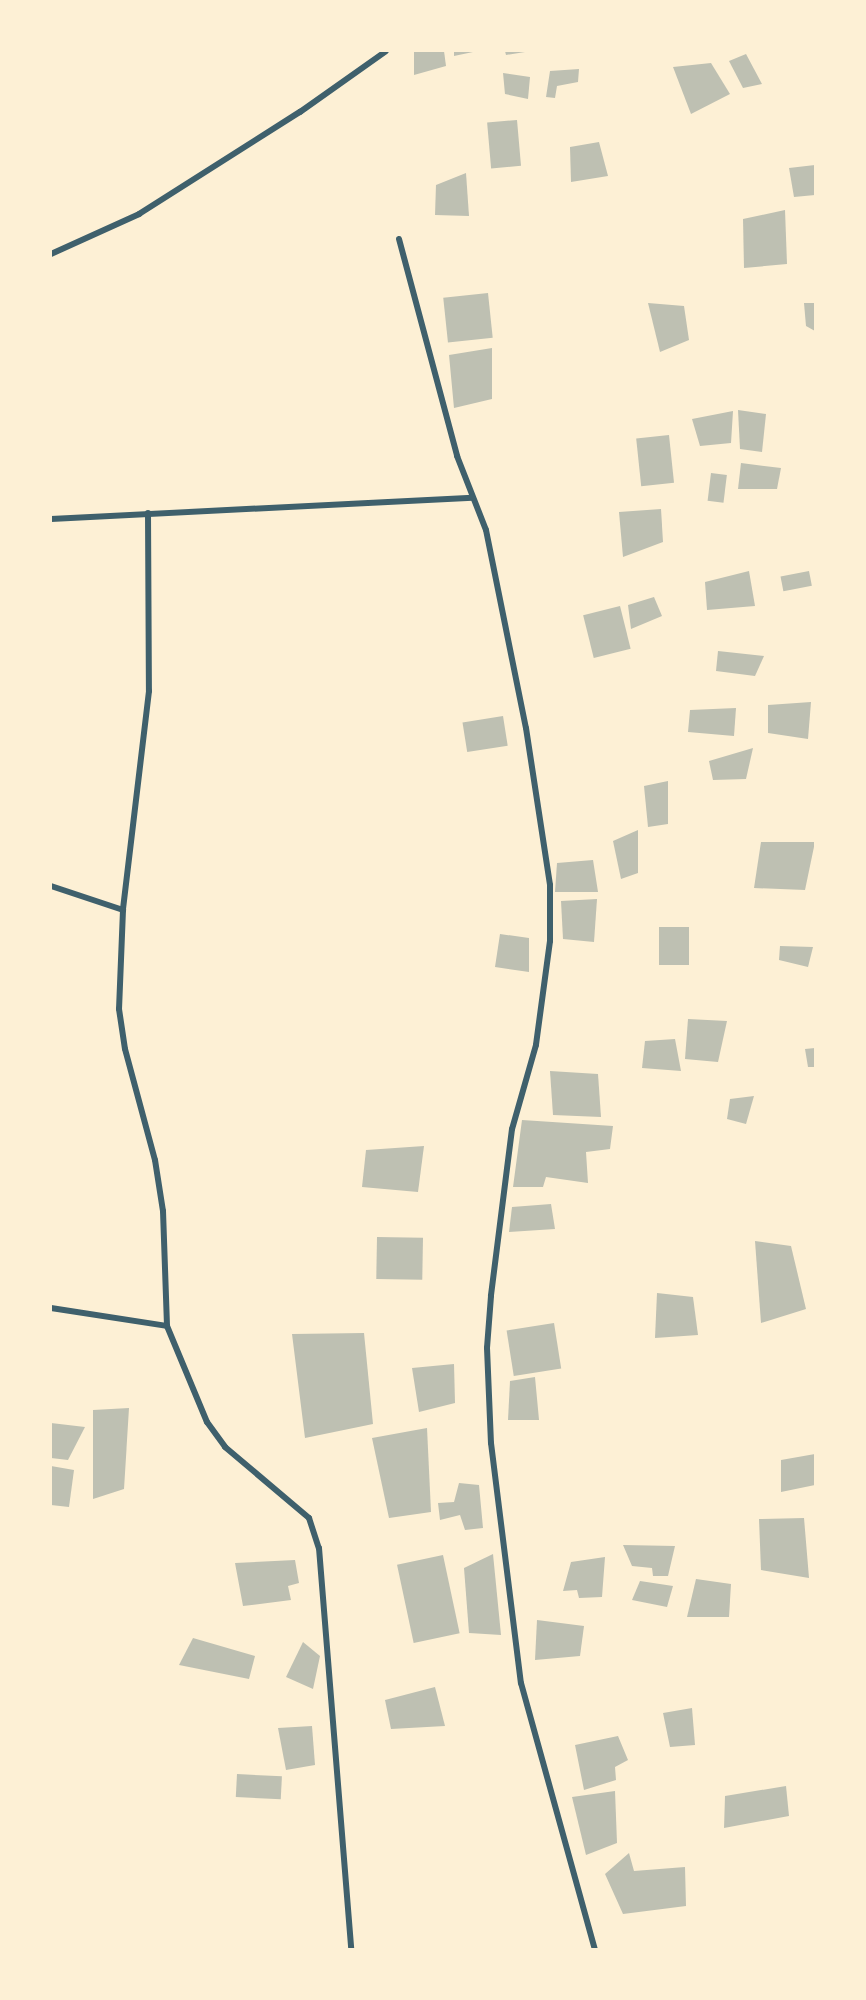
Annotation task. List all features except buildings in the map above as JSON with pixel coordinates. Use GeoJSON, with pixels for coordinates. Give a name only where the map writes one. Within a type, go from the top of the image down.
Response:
{"type":"FeatureCollection","features":[{"type":"Feature","properties":{"kind":"street"},"geometry":{"type":"LineString","coordinates":[[51,254],[139,214],[300,112],[386,51]]}},
{"type":"Feature","properties":{"kind":"street"},"geometry":{"type":"LineString","coordinates":[[399,238],[472,498],[486,530],[526,728],[550,885],[550,941],[536,1046],[512,1129],[491,1296],[487,1348],[491,1443],[521,1683],[595,1949]]}},
{"type":"Feature","properties":{"kind":"street"},"geometry":{"type":"LineString","coordinates":[[51,519],[472,498]]}},
{"type":"Feature","properties":{"kind":"street"},"geometry":{"type":"LineString","coordinates":[[148,513],[149,691],[123,910],[119,1009],[124,1049],[154,1160],[163,1211],[167,1326],[207,1422],[225,1448],[309,1518],[319,1548],[351,1949]]}},
{"type":"Feature","properties":{"kind":"street"},"geometry":{"type":"LineString","coordinates":[[51,886],[123,910]]}},
{"type":"Feature","properties":{"kind":"street"},"geometry":{"type":"LineString","coordinates":[[51,1308],[167,1326]]}}]}
